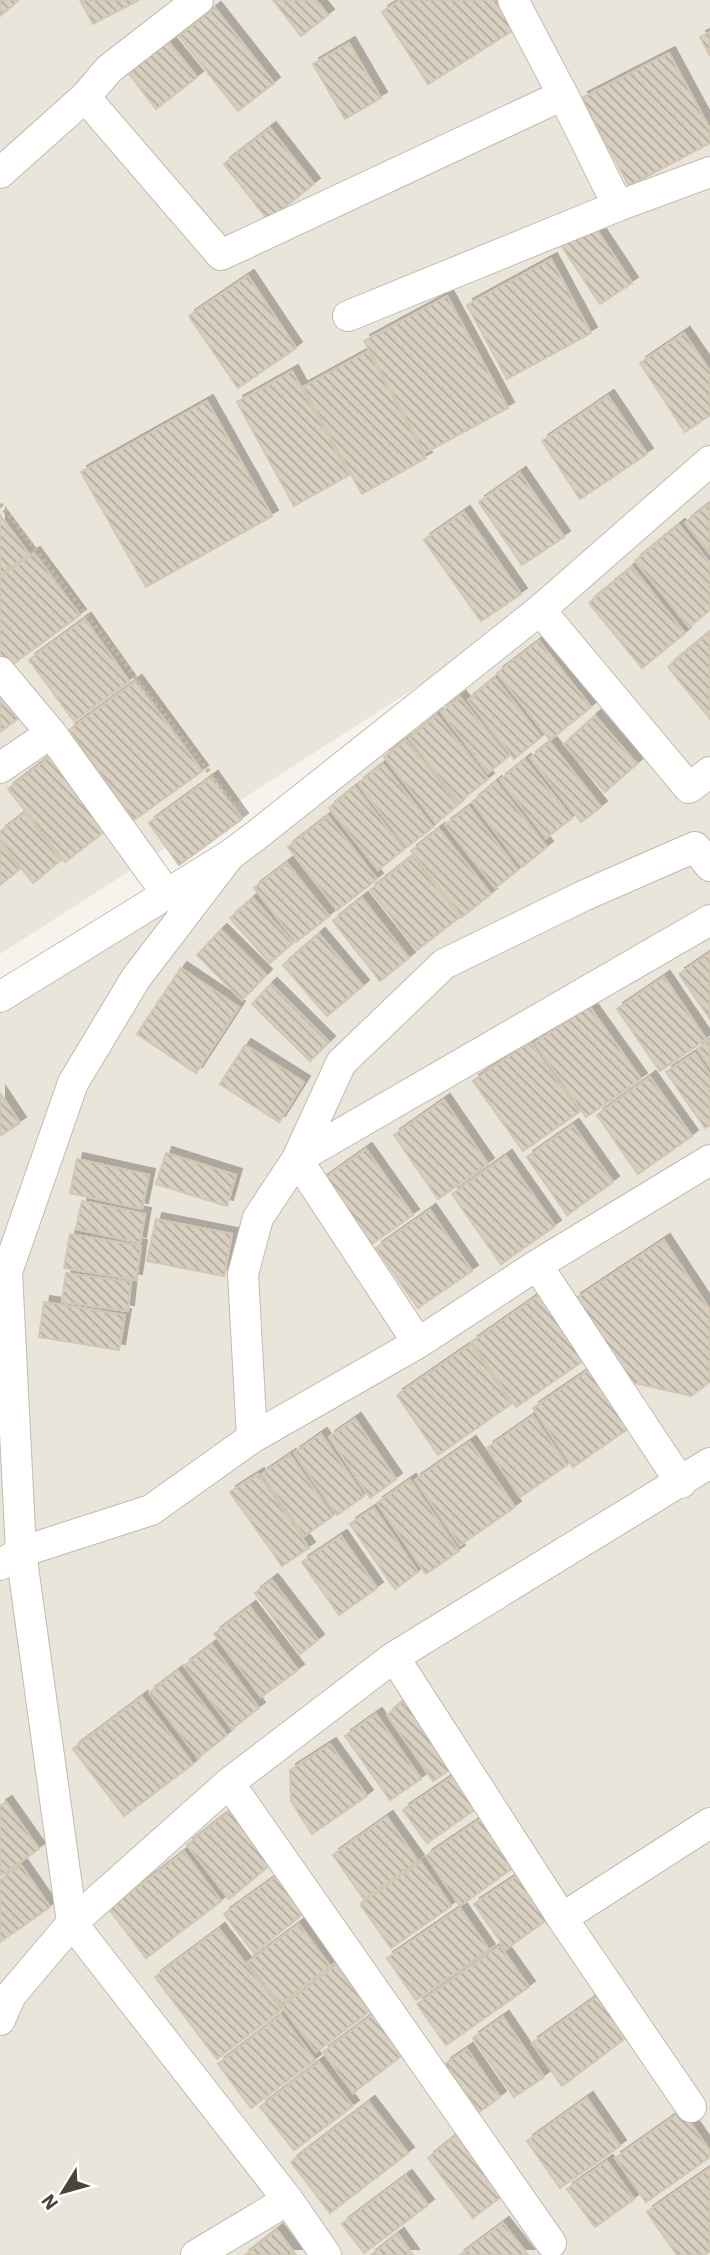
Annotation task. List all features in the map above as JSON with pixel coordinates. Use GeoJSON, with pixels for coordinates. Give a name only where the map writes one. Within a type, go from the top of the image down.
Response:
{"type":"FeatureCollection","features":[{"type":"Feature","properties":{"kind":"street"},"geometry":{"type":"LineString","coordinates":[[0,173],[85,97],[109,69],[198,0]]}},
{"type":"Feature","properties":{"kind":"street"},"geometry":{"type":"LineString","coordinates":[[516,1],[618,206]]}},
{"type":"Feature","properties":{"kind":"street"},"geometry":{"type":"LineString","coordinates":[[85,97],[221,255],[563,95]]}},
{"type":"Feature","properties":{"kind":"street"},"geometry":{"type":"LineString","coordinates":[[348,316],[618,206],[710,172]]}},
{"type":"Feature","properties":{"kind":"street"},"geometry":{"type":"LineString","coordinates":[[0,997],[230,855],[258,834],[540,610],[710,461]]}},
{"type":"Feature","properties":{"kind":"street"},"geometry":{"type":"LineString","coordinates":[[540,610],[690,788],[710,772]]}},
{"type":"Feature","properties":{"kind":"street"},"geometry":{"type":"LineString","coordinates":[[0,672],[51,733],[167,894]]}},
{"type":"Feature","properties":{"kind":"street"},"geometry":{"type":"LineString","coordinates":[[0,768],[51,733]]}},
{"type":"Feature","properties":{"kind":"street"},"geometry":{"type":"LineString","coordinates":[[252,1438],[243,1274],[258,1218],[297,1159],[341,1063],[444,964],[583,896],[695,848],[710,866]]}},
{"type":"Feature","properties":{"kind":"street"},"geometry":{"type":"LineString","coordinates":[[230,855],[136,978],[73,1083],[3,1274],[11,1558],[72,1923],[288,2200],[326,2255]]}},
{"type":"Feature","properties":{"kind":"street"},"geometry":{"type":"LineString","coordinates":[[297,1159],[710,920]]}},
{"type":"Feature","properties":{"kind":"street"},"geometry":{"type":"LineString","coordinates":[[297,1159],[418,1343]]}},
{"type":"Feature","properties":{"kind":"street"},"geometry":{"type":"LineString","coordinates":[[11,1558],[151,1510],[252,1438],[418,1343],[537,1265],[710,1160]]}},
{"type":"Feature","properties":{"kind":"street"},"geometry":{"type":"LineString","coordinates":[[537,1265],[681,1483]]}},
{"type":"Feature","properties":{"kind":"street"},"geometry":{"type":"LineString","coordinates":[[3,2003],[72,1923],[229,1783],[394,1657],[710,1463]]}},
{"type":"Feature","properties":{"kind":"street"},"geometry":{"type":"LineString","coordinates":[[394,1657],[562,1917],[691,2107]]}},
{"type":"Feature","properties":{"kind":"street"},"geometry":{"type":"LineString","coordinates":[[229,1783],[551,2244]]}},
{"type":"Feature","properties":{"kind":"street"},"geometry":{"type":"LineString","coordinates":[[562,1917],[710,1823]]}},
{"type":"Feature","properties":{"kind":"street"},"geometry":{"type":"LineString","coordinates":[[196,2255],[288,2200]]}},
{"type":"Feature","properties":{"kind":"path"},"geometry":{"type":"LineString","coordinates":[[0,504],[258,834]]}},
{"type":"Feature","properties":{"kind":"shaded area"},"geometry":{"type":"Polygon","coordinates":[[[0,0],[710,0],[710,2255],[0,2255],[0,1004],[230,855],[512,626],[0,954],[0,0]]]}},
{"type":"Feature","properties":{"kind":"building"},"geometry":{"type":"Polygon","coordinates":[[[0,0],[19,0],[0,16],[0,0]]]}},
{"type":"Feature","properties":{"kind":"building"},"geometry":{"type":"Polygon","coordinates":[[[80,0],[139,0],[93,24],[80,0]]]}},
{"type":"Feature","properties":{"kind":"building"},"geometry":{"type":"Polygon","coordinates":[[[273,0],[316,0],[328,15],[301,36],[273,0]]]}},
{"type":"Feature","properties":{"kind":"building"},"geometry":{"type":"Polygon","coordinates":[[[400,0],[504,0],[520,26],[428,84],[382,12],[400,0]]]}},
{"type":"Feature","properties":{"kind":"building"},"geometry":{"type":"Polygon","coordinates":[[[215,8],[274,83],[238,111],[179,36],[215,8]]]}},
{"type":"Feature","properties":{"kind":"building"},"geometry":{"type":"Polygon","coordinates":[[[710,32],[710,56],[700,37],[710,32]]]}},
{"type":"Feature","properties":{"kind":"building"},"geometry":{"type":"Polygon","coordinates":[[[163,35],[197,77],[156,109],[123,66],[163,35]]]}},
{"type":"Feature","properties":{"kind":"building"},"geometry":{"type":"Polygon","coordinates":[[[349,43],[381,98],[345,119],[313,64],[349,43]]]}},
{"type":"Feature","properties":{"kind":"building"},"geometry":{"type":"Polygon","coordinates":[[[669,53],[710,129],[710,143],[629,186],[582,98],[669,53]]]}},
{"type":"Feature","properties":{"kind":"building"},"geometry":{"type":"Polygon","coordinates":[[[270,128],[314,184],[268,220],[224,164],[270,128]]]}},
{"type":"Feature","properties":{"kind":"building"},"geometry":{"type":"Polygon","coordinates":[[[593,224],[632,283],[600,304],[561,245],[593,224]]]}},
{"type":"Feature","properties":{"kind":"building"},"geometry":{"type":"Polygon","coordinates":[[[551,259],[591,333],[507,379],[467,305],[551,259]]]}},
{"type":"Feature","properties":{"kind":"building"},"geometry":{"type":"Polygon","coordinates":[[[248,276],[296,348],[238,388],[189,316],[248,276]]]}},
{"type":"Feature","properties":{"kind":"building"},"geometry":{"type":"Polygon","coordinates":[[[447,296],[508,408],[425,453],[364,341],[447,296]]]}},
{"type":"Feature","properties":{"kind":"building"},"geometry":{"type":"Polygon","coordinates":[[[684,333],[710,371],[710,415],[685,432],[640,363],[684,333]]]}},
{"type":"Feature","properties":{"kind":"building"},"geometry":{"type":"Polygon","coordinates":[[[368,351],[426,458],[362,494],[303,387],[368,351]]]}},
{"type":"Feature","properties":{"kind":"building"},"geometry":{"type":"Polygon","coordinates":[[[292,371],[349,475],[294,506],[237,402],[292,371]]]}},
{"type":"Feature","properties":{"kind":"building"},"geometry":{"type":"Polygon","coordinates":[[[608,396],[647,454],[580,499],[542,441],[608,396]]]}},
{"type":"Feature","properties":{"kind":"building"},"geometry":{"type":"Polygon","coordinates":[[[207,401],[272,516],[146,587],[81,472],[207,401]]]}},
{"type":"Feature","properties":{"kind":"building"},"geometry":{"type":"Polygon","coordinates":[[[520,473],[564,537],[522,565],[479,502],[520,473]]]}},
{"type":"Feature","properties":{"kind":"building"},"geometry":{"type":"Polygon","coordinates":[[[710,503],[710,554],[685,523],[710,503]]]}},
{"type":"Feature","properties":{"kind":"building"},"geometry":{"type":"Polygon","coordinates":[[[464,512],[521,594],[481,621],[424,540],[464,512]]]}},
{"type":"Feature","properties":{"kind":"building"},"geometry":{"type":"Polygon","coordinates":[[[0,515],[29,554],[0,575],[0,515]]]}},
{"type":"Feature","properties":{"kind":"building"},"geometry":{"type":"Polygon","coordinates":[[[679,525],[710,563],[710,610],[689,627],[635,561],[679,525]]]}},
{"type":"Feature","properties":{"kind":"building"},"geometry":{"type":"Polygon","coordinates":[[[34,553],[80,615],[6,669],[0,661],[0,578],[34,553]]]}},
{"type":"Feature","properties":{"kind":"building"},"geometry":{"type":"Polygon","coordinates":[[[632,567],[685,633],[642,668],[589,603],[632,567]]]}},
{"type":"Feature","properties":{"kind":"building"},"geometry":{"type":"Polygon","coordinates":[[[85,619],[129,681],[74,721],[29,660],[85,619]]]}},
{"type":"Feature","properties":{"kind":"building"},"geometry":{"type":"Polygon","coordinates":[[[710,632],[710,719],[668,667],[710,632]]]}},
{"type":"Feature","properties":{"kind":"building"},"geometry":{"type":"Polygon","coordinates":[[[539,641],[591,707],[550,740],[497,673],[539,641]]]}},
{"type":"Feature","properties":{"kind":"building"},"geometry":{"type":"Polygon","coordinates":[[[495,678],[541,737],[514,759],[468,700],[495,678]]]}},
{"type":"Feature","properties":{"kind":"building"},"geometry":{"type":"Polygon","coordinates":[[[136,681],[202,771],[134,820],[69,730],[136,681]]]}},
{"type":"Feature","properties":{"kind":"building"},"geometry":{"type":"Polygon","coordinates":[[[0,682],[24,714],[0,732],[0,682]]]}},
{"type":"Feature","properties":{"kind":"building"},"geometry":{"type":"Polygon","coordinates":[[[460,697],[508,757],[488,773],[441,712],[460,697]]]}},
{"type":"Feature","properties":{"kind":"building"},"geometry":{"type":"Polygon","coordinates":[[[437,715],[488,779],[459,802],[409,738],[437,715]]]}},
{"type":"Feature","properties":{"kind":"building"},"geometry":{"type":"Polygon","coordinates":[[[595,716],[637,764],[605,792],[564,744],[595,716]]]}},
{"type":"Feature","properties":{"kind":"building"},"geometry":{"type":"Polygon","coordinates":[[[406,740],[458,805],[436,823],[384,757],[406,740]]]}},
{"type":"Feature","properties":{"kind":"building"},"geometry":{"type":"Polygon","coordinates":[[[550,742],[601,807],[581,822],[530,758],[550,742]]]}},
{"type":"Feature","properties":{"kind":"building"},"geometry":{"type":"Polygon","coordinates":[[[52,755],[109,828],[65,862],[8,789],[52,755]]]}},
{"type":"Feature","properties":{"kind":"building"},"geometry":{"type":"Polygon","coordinates":[[[525,760],[572,818],[546,838],[500,780],[525,760]]]}},
{"type":"Feature","properties":{"kind":"building"},"geometry":{"type":"Polygon","coordinates":[[[383,764],[433,827],[407,847],[358,784],[383,764]]]}},
{"type":"Feature","properties":{"kind":"building"},"geometry":{"type":"Polygon","coordinates":[[[212,777],[242,819],[179,865],[149,823],[212,777]]]}},
{"type":"Feature","properties":{"kind":"building"},"geometry":{"type":"Polygon","coordinates":[[[496,782],[547,847],[522,867],[472,802],[496,782]]]}},
{"type":"Feature","properties":{"kind":"building"},"geometry":{"type":"Polygon","coordinates":[[[355,787],[404,849],[378,870],[329,808],[355,787]]]}},
{"type":"Feature","properties":{"kind":"building"},"geometry":{"type":"Polygon","coordinates":[[[469,807],[518,870],[495,888],[445,825],[469,807]]]}},
{"type":"Feature","properties":{"kind":"building"},"geometry":{"type":"Polygon","coordinates":[[[25,813],[61,860],[33,883],[0,840],[0,832],[25,813]]]}},
{"type":"Feature","properties":{"kind":"building"},"geometry":{"type":"Polygon","coordinates":[[[328,816],[377,879],[337,910],[288,847],[328,816]]]}},
{"type":"Feature","properties":{"kind":"building"},"geometry":{"type":"Polygon","coordinates":[[[439,829],[491,894],[462,917],[411,851],[439,829]]]}},
{"type":"Feature","properties":{"kind":"building"},"geometry":{"type":"Polygon","coordinates":[[[0,843],[20,869],[0,885],[0,843]]]}},
{"type":"Feature","properties":{"kind":"building"},"geometry":{"type":"Polygon","coordinates":[[[412,857],[460,917],[417,950],[370,890],[412,857]]]}},
{"type":"Feature","properties":{"kind":"building"},"geometry":{"type":"Polygon","coordinates":[[[287,863],[329,916],[296,942],[254,888],[287,863]]]}},
{"type":"Feature","properties":{"kind":"building"},"geometry":{"type":"Polygon","coordinates":[[[253,898],[293,943],[270,963],[230,918],[253,898]]]}},
{"type":"Feature","properties":{"kind":"building"},"geometry":{"type":"Polygon","coordinates":[[[362,898],[409,958],[380,981],[333,921],[362,898]]]}},
{"type":"Feature","properties":{"kind":"building"},"geometry":{"type":"Polygon","coordinates":[[[221,930],[266,975],[242,1000],[197,955],[221,930]]]}},
{"type":"Feature","properties":{"kind":"building"},"geometry":{"type":"Polygon","coordinates":[[[319,934],[363,986],[327,1016],[283,965],[319,934]]]}},
{"type":"Feature","properties":{"kind":"building"},"geometry":{"type":"Polygon","coordinates":[[[710,953],[710,1019],[679,974],[710,953]]]}},
{"type":"Feature","properties":{"kind":"building"},"geometry":{"type":"Polygon","coordinates":[[[181,968],[239,1007],[196,1073],[137,1034],[181,968]]]}},
{"type":"Feature","properties":{"kind":"building"},"geometry":{"type":"Polygon","coordinates":[[[664,977],[706,1039],[660,1071],[617,1009],[664,977]]]}},
{"type":"Feature","properties":{"kind":"building"},"geometry":{"type":"Polygon","coordinates":[[[271,984],[329,1042],[310,1061],[252,1004],[271,984]]]}},
{"type":"Feature","properties":{"kind":"building"},"geometry":{"type":"Polygon","coordinates":[[[589,1006],[641,1079],[586,1117],[535,1043],[589,1006]]]}},
{"type":"Feature","properties":{"kind":"building"},"geometry":{"type":"Polygon","coordinates":[[[710,1040],[710,1067],[697,1049],[710,1040]]]}},
{"type":"Feature","properties":{"kind":"building"},"geometry":{"type":"Polygon","coordinates":[[[530,1042],[579,1112],[523,1151],[473,1081],[530,1042]]]}},
{"type":"Feature","properties":{"kind":"building"},"geometry":{"type":"Polygon","coordinates":[[[245,1045],[304,1082],[279,1122],[220,1084],[245,1045]]]}},
{"type":"Feature","properties":{"kind":"building"},"geometry":{"type":"Polygon","coordinates":[[[695,1053],[710,1075],[710,1125],[705,1128],[666,1072],[695,1053]]]}},
{"type":"Feature","properties":{"kind":"building"},"geometry":{"type":"Polygon","coordinates":[[[650,1077],[692,1136],[638,1174],[597,1115],[650,1077]]]}},
{"type":"Feature","properties":{"kind":"building"},"geometry":{"type":"Polygon","coordinates":[[[0,1093],[20,1123],[0,1136],[0,1093]]]}},
{"type":"Feature","properties":{"kind":"building"},"geometry":{"type":"Polygon","coordinates":[[[444,1100],[488,1164],[438,1199],[394,1135],[444,1100]]]}},
{"type":"Feature","properties":{"kind":"building"},"geometry":{"type":"Polygon","coordinates":[[[573,1125],[613,1182],[567,1215],[527,1157],[573,1125]]]}},
{"type":"Feature","properties":{"kind":"building"},"geometry":{"type":"Polygon","coordinates":[[[366,1149],[413,1215],[367,1247],[321,1181],[366,1149]]]}},
{"type":"Feature","properties":{"kind":"building"},"geometry":{"type":"Polygon","coordinates":[[[166,1153],[236,1175],[227,1206],[156,1184],[166,1153]]]}},
{"type":"Feature","properties":{"kind":"building"},"geometry":{"type":"Polygon","coordinates":[[[506,1156],[555,1226],[501,1264],[452,1194],[506,1156]]]}},
{"type":"Feature","properties":{"kind":"building"},"geometry":{"type":"Polygon","coordinates":[[[77,1159],[149,1175],[142,1209],[70,1193],[77,1159]]]}},
{"type":"Feature","properties":{"kind":"building"},"geometry":{"type":"Polygon","coordinates":[[[82,1201],[145,1214],[140,1243],[76,1229],[82,1201]]]}},
{"type":"Feature","properties":{"kind":"building"},"geometry":{"type":"Polygon","coordinates":[[[430,1210],[472,1271],[418,1308],[376,1248],[430,1210]]]}},
{"type":"Feature","properties":{"kind":"building"},"geometry":{"type":"Polygon","coordinates":[[[156,1219],[232,1234],[224,1276],[147,1261],[156,1219]]]}},
{"type":"Feature","properties":{"kind":"building"},"geometry":{"type":"Polygon","coordinates":[[[70,1234],[141,1246],[136,1280],[64,1268],[70,1234]]]}},
{"type":"Feature","properties":{"kind":"building"},"geometry":{"type":"Polygon","coordinates":[[[664,1240],[710,1310],[710,1382],[691,1396],[631,1382],[575,1299],[664,1240]]]}},
{"type":"Feature","properties":{"kind":"building"},"geometry":{"type":"Polygon","coordinates":[[[66,1273],[131,1282],[128,1311],[62,1302],[66,1273]]]}},
{"type":"Feature","properties":{"kind":"building"},"geometry":{"type":"Polygon","coordinates":[[[539,1295],[583,1361],[516,1407],[472,1342],[539,1295]]]}},
{"type":"Feature","properties":{"kind":"building"},"geometry":{"type":"Polygon","coordinates":[[[44,1302],[125,1315],[119,1350],[39,1337],[44,1302]]]}},
{"type":"Feature","properties":{"kind":"building"},"geometry":{"type":"Polygon","coordinates":[[[471,1344],[511,1404],[438,1455],[397,1395],[471,1344]]]}},
{"type":"Feature","properties":{"kind":"building"},"geometry":{"type":"Polygon","coordinates":[[[589,1370],[629,1428],[573,1467],[533,1408],[589,1370]]]}},
{"type":"Feature","properties":{"kind":"building"},"geometry":{"type":"Polygon","coordinates":[[[533,1416],[567,1465],[520,1497],[487,1448],[533,1416]]]}},
{"type":"Feature","properties":{"kind":"building"},"geometry":{"type":"Polygon","coordinates":[[[355,1419],[396,1479],[370,1498],[329,1437],[355,1419]]]}},
{"type":"Feature","properties":{"kind":"building"},"geometry":{"type":"Polygon","coordinates":[[[321,1434],[364,1496],[337,1515],[294,1453],[321,1434]]]}},
{"type":"Feature","properties":{"kind":"building"},"geometry":{"type":"Polygon","coordinates":[[[470,1442],[515,1507],[460,1545],[415,1480],[470,1442]]]}},
{"type":"Feature","properties":{"kind":"building"},"geometry":{"type":"Polygon","coordinates":[[[290,1455],[333,1516],[304,1536],[262,1474],[290,1455]]]}},
{"type":"Feature","properties":{"kind":"building"},"geometry":{"type":"Polygon","coordinates":[[[258,1474],[309,1548],[282,1566],[230,1492],[258,1474]]]}},
{"type":"Feature","properties":{"kind":"building"},"geometry":{"type":"Polygon","coordinates":[[[410,1480],[459,1551],[426,1574],[377,1503],[410,1480]]]}},
{"type":"Feature","properties":{"kind":"building"},"geometry":{"type":"Polygon","coordinates":[[[374,1508],[418,1572],[395,1589],[350,1524],[374,1508]]]}},
{"type":"Feature","properties":{"kind":"building"},"geometry":{"type":"Polygon","coordinates":[[[341,1536],[377,1588],[339,1615],[302,1562],[341,1536]]]}},
{"type":"Feature","properties":{"kind":"building"},"geometry":{"type":"Polygon","coordinates":[[[272,1580],[318,1640],[300,1654],[255,1593],[272,1580]]]}},
{"type":"Feature","properties":{"kind":"building"},"geometry":{"type":"Polygon","coordinates":[[[250,1607],[298,1670],[261,1697],[214,1634],[250,1607]]]}},
{"type":"Feature","properties":{"kind":"building"},"geometry":{"type":"Polygon","coordinates":[[[212,1645],[259,1708],[232,1729],[184,1666],[212,1645]]]}},
{"type":"Feature","properties":{"kind":"building"},"geometry":{"type":"Polygon","coordinates":[[[178,1671],[227,1735],[198,1758],[149,1693],[178,1671]]]}},
{"type":"Feature","properties":{"kind":"building"},"geometry":{"type":"Polygon","coordinates":[[[142,1697],[193,1764],[124,1816],[73,1749],[142,1697]]]}},
{"type":"Feature","properties":{"kind":"building"},"geometry":{"type":"Polygon","coordinates":[[[408,1697],[452,1768],[433,1781],[387,1715],[408,1697]]]}},
{"type":"Feature","properties":{"kind":"building"},"geometry":{"type":"Polygon","coordinates":[[[376,1714],[421,1779],[390,1800],[345,1736],[376,1714]]]}},
{"type":"Feature","properties":{"kind":"building"},"geometry":{"type":"Polygon","coordinates":[[[330,1744],[367,1796],[312,1834],[291,1801],[290,1770],[330,1744]]]}},
{"type":"Feature","properties":{"kind":"building"},"geometry":{"type":"Polygon","coordinates":[[[459,1772],[480,1806],[427,1843],[403,1810],[459,1772]]]}},
{"type":"Feature","properties":{"kind":"building"},"geometry":{"type":"Polygon","coordinates":[[[6,1802],[39,1849],[0,1876],[0,1806],[6,1802]]]}},
{"type":"Feature","properties":{"kind":"building"},"geometry":{"type":"Polygon","coordinates":[[[235,1807],[271,1864],[229,1899],[187,1845],[235,1807]]]}},
{"type":"Feature","properties":{"kind":"building"},"geometry":{"type":"Polygon","coordinates":[[[488,1814],[517,1865],[460,1906],[426,1856],[488,1814]]]}},
{"type":"Feature","properties":{"kind":"building"},"geometry":{"type":"Polygon","coordinates":[[[387,1817],[418,1861],[364,1899],[333,1855],[387,1817]]]}},
{"type":"Feature","properties":{"kind":"building"},"geometry":{"type":"Polygon","coordinates":[[[184,1852],[221,1901],[146,1958],[109,1909],[184,1852]]]}},
{"type":"Feature","properties":{"kind":"building"},"geometry":{"type":"Polygon","coordinates":[[[421,1862],[451,1906],[391,1948],[360,1904],[421,1862]]]}},
{"type":"Feature","properties":{"kind":"building"},"geometry":{"type":"Polygon","coordinates":[[[21,1865],[50,1907],[0,1942],[0,1880],[21,1865]]]}},
{"type":"Feature","properties":{"kind":"building"},"geometry":{"type":"Polygon","coordinates":[[[521,1873],[551,1917],[506,1949],[474,1904],[521,1873]]]}},
{"type":"Feature","properties":{"kind":"building"},"geometry":{"type":"Polygon","coordinates":[[[278,1875],[304,1913],[254,1953],[224,1914],[278,1875]]]}},
{"type":"Feature","properties":{"kind":"building"},"geometry":{"type":"Polygon","coordinates":[[[460,1908],[489,1950],[416,2000],[387,1958],[460,1908]]]}},
{"type":"Feature","properties":{"kind":"building"},"geometry":{"type":"Polygon","coordinates":[[[299,1924],[330,1966],[280,2004],[248,1962],[299,1924]]]}},
{"type":"Feature","properties":{"kind":"building"},"geometry":{"type":"Polygon","coordinates":[[[219,1929],[281,2010],[217,2059],[155,1977],[219,1929]]]}},
{"type":"Feature","properties":{"kind":"building"},"geometry":{"type":"Polygon","coordinates":[[[500,1946],[529,1987],[446,2045],[417,2004],[500,1946]]]}},
{"type":"Feature","properties":{"kind":"building"},"geometry":{"type":"Polygon","coordinates":[[[336,1965],[370,2011],[316,2052],[282,2007],[336,1965]]]}},
{"type":"Feature","properties":{"kind":"building"},"geometry":{"type":"Polygon","coordinates":[[[598,1996],[627,2037],[562,2086],[532,2043],[598,1996]]]}},
{"type":"Feature","properties":{"kind":"building"},"geometry":{"type":"Polygon","coordinates":[[[379,2010],[409,2050],[353,2093],[323,2052],[379,2010]]]}},
{"type":"Feature","properties":{"kind":"building"},"geometry":{"type":"Polygon","coordinates":[[[281,2015],[315,2060],[251,2108],[218,2064],[281,2015]]]}},
{"type":"Feature","properties":{"kind":"building"},"geometry":{"type":"Polygon","coordinates":[[[503,2017],[544,2077],[514,2097],[473,2038],[503,2017]]]}},
{"type":"Feature","properties":{"kind":"building"},"geometry":{"type":"Polygon","coordinates":[[[467,2049],[500,2097],[479,2112],[445,2064],[467,2049]]]}},
{"type":"Feature","properties":{"kind":"building"},"geometry":{"type":"Polygon","coordinates":[[[319,2062],[353,2106],[294,2150],[260,2107],[319,2062]]]}},
{"type":"Feature","properties":{"kind":"building"},"geometry":{"type":"Polygon","coordinates":[[[587,2098],[620,2146],[560,2188],[527,2141],[587,2098]]]}},
{"type":"Feature","properties":{"kind":"building"},"geometry":{"type":"Polygon","coordinates":[[[369,2102],[408,2153],[330,2213],[291,2162],[369,2102]]]}},
{"type":"Feature","properties":{"kind":"building"},"geometry":{"type":"Polygon","coordinates":[[[682,2111],[710,2151],[710,2157],[646,2202],[615,2158],[682,2111]]]}},
{"type":"Feature","properties":{"kind":"building"},"geometry":{"type":"Polygon","coordinates":[[[456,2136],[502,2196],[473,2218],[428,2158],[456,2136]]]}},
{"type":"Feature","properties":{"kind":"building"},"geometry":{"type":"Polygon","coordinates":[[[607,2161],[634,2199],[595,2227],[567,2189],[607,2161]]]}},
{"type":"Feature","properties":{"kind":"building"},"geometry":{"type":"Polygon","coordinates":[[[710,2168],[710,2251],[704,2255],[677,2255],[647,2212],[710,2168]]]}},
{"type":"Feature","properties":{"kind":"building"},"geometry":{"type":"Polygon","coordinates":[[[406,2176],[428,2205],[364,2253],[342,2224],[406,2176]]]}},
{"type":"Feature","properties":{"kind":"building"},"geometry":{"type":"Polygon","coordinates":[[[503,2223],[528,2255],[460,2255],[503,2223]]]}},
{"type":"Feature","properties":{"kind":"building"},"geometry":{"type":"Polygon","coordinates":[[[277,2230],[296,2255],[245,2255],[277,2230]]]}},
{"type":"Feature","properties":{"kind":"building"},"geometry":{"type":"Polygon","coordinates":[[[398,2234],[413,2255],[371,2255],[398,2234]]]}}]}
